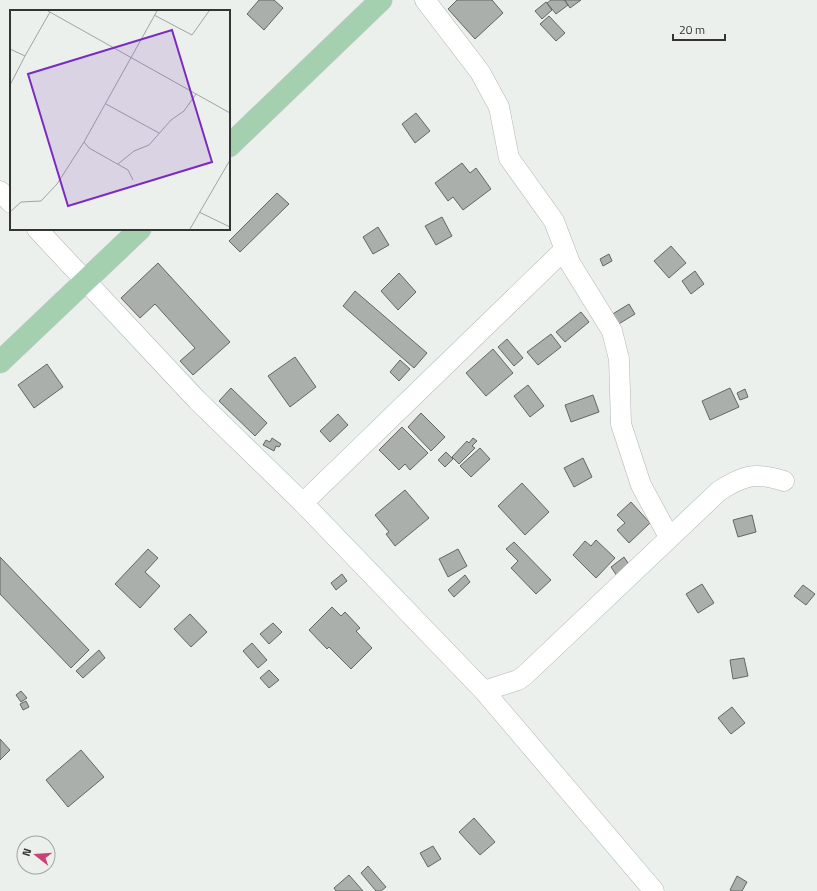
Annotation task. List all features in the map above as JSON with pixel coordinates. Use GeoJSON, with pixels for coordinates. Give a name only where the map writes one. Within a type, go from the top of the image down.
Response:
{"type":"FeatureCollection","features":[{"type":"Feature","properties":{"kind":"main road"},"geometry":{"type":"LineString","coordinates":[[230,145],[381,0]]}},
{"type":"Feature","properties":{"kind":"main road"},"geometry":{"type":"LineString","coordinates":[[0,362],[139,230]]}},
{"type":"Feature","properties":{"kind":"street"},"geometry":{"type":"LineString","coordinates":[[425,0],[480,72],[499,107],[509,158],[554,221],[564,250],[577,276],[612,331],[619,359],[621,424],[641,484],[669,537]]}},
{"type":"Feature","properties":{"kind":"street"},"geometry":{"type":"LineString","coordinates":[[0,191],[10,202]]}},
{"type":"Feature","properties":{"kind":"street"},"geometry":{"type":"LineString","coordinates":[[37,230],[197,400],[303,503],[484,691],[654,891]]}},
{"type":"Feature","properties":{"kind":"street"},"geometry":{"type":"LineString","coordinates":[[303,503],[564,250]]}},
{"type":"Feature","properties":{"kind":"street"},"geometry":{"type":"LineString","coordinates":[[484,691],[518,680],[525,675],[719,491],[747,476],[765,475],[784,480]]}},
{"type":"Feature","properties":{"kind":"building"},"geometry":{"type":"Polygon","coordinates":[[[259,0],[274,0],[283,8],[264,30],[247,14],[259,0]]]}},
{"type":"Feature","properties":{"kind":"building"},"geometry":{"type":"Polygon","coordinates":[[[457,0],[492,0],[503,13],[475,39],[448,9],[457,0]]]}},
{"type":"Feature","properties":{"kind":"building"},"geometry":{"type":"Polygon","coordinates":[[[551,0],[564,0],[568,5],[556,14],[547,3],[551,0]]]}},
{"type":"Feature","properties":{"kind":"building"},"geometry":{"type":"Polygon","coordinates":[[[565,0],[581,0],[570,8],[565,0]]]}},
{"type":"Feature","properties":{"kind":"building"},"geometry":{"type":"Polygon","coordinates":[[[546,2],[552,10],[542,19],[535,11],[546,2]]]}},
{"type":"Feature","properties":{"kind":"building"},"geometry":{"type":"Polygon","coordinates":[[[549,16],[565,33],[556,41],[540,24],[549,16]]]}},
{"type":"Feature","properties":{"kind":"building"},"geometry":{"type":"Polygon","coordinates":[[[416,113],[430,131],[415,143],[402,124],[416,113]]]}},
{"type":"Feature","properties":{"kind":"building"},"geometry":{"type":"Polygon","coordinates":[[[462,163],[470,173],[476,168],[491,189],[463,210],[453,197],[448,201],[435,183],[462,163]]]}},
{"type":"Feature","properties":{"kind":"building"},"geometry":{"type":"Polygon","coordinates":[[[277,193],[289,204],[240,252],[229,241],[277,193]]]}},
{"type":"Feature","properties":{"kind":"building"},"geometry":{"type":"Polygon","coordinates":[[[442,217],[452,236],[436,245],[425,226],[442,217]]]}},
{"type":"Feature","properties":{"kind":"building"},"geometry":{"type":"Polygon","coordinates":[[[378,227],[389,245],[373,254],[363,237],[378,227]]]}},
{"type":"Feature","properties":{"kind":"building"},"geometry":{"type":"Polygon","coordinates":[[[671,246],[686,263],[669,278],[654,261],[671,246]]]}},
{"type":"Feature","properties":{"kind":"building"},"geometry":{"type":"Polygon","coordinates":[[[609,254],[612,261],[603,266],[600,259],[609,254]]]}},
{"type":"Feature","properties":{"kind":"building"},"geometry":{"type":"Polygon","coordinates":[[[158,263],[230,342],[193,375],[180,361],[195,348],[155,304],[140,318],[121,298],[158,263]]]}},
{"type":"Feature","properties":{"kind":"building"},"geometry":{"type":"Polygon","coordinates":[[[695,271],[704,284],[691,294],[682,281],[695,271]]]}},
{"type":"Feature","properties":{"kind":"building"},"geometry":{"type":"Polygon","coordinates":[[[399,273],[416,292],[398,310],[381,291],[399,273]]]}},
{"type":"Feature","properties":{"kind":"building"},"geometry":{"type":"Polygon","coordinates":[[[355,291],[427,353],[414,368],[343,306],[355,291]]]}},
{"type":"Feature","properties":{"kind":"building"},"geometry":{"type":"Polygon","coordinates":[[[629,304],[635,314],[617,325],[611,315],[629,304]]]}},
{"type":"Feature","properties":{"kind":"building"},"geometry":{"type":"Polygon","coordinates":[[[581,312],[589,322],[565,342],[556,332],[581,312]]]}},
{"type":"Feature","properties":{"kind":"building"},"geometry":{"type":"Polygon","coordinates":[[[551,334],[561,347],[538,365],[527,352],[551,334]]]}},
{"type":"Feature","properties":{"kind":"building"},"geometry":{"type":"Polygon","coordinates":[[[507,339],[523,358],[514,366],[498,347],[507,339]]]}},
{"type":"Feature","properties":{"kind":"building"},"geometry":{"type":"Polygon","coordinates":[[[493,349],[513,373],[486,396],[466,373],[493,349]]]}},
{"type":"Feature","properties":{"kind":"building"},"geometry":{"type":"Polygon","coordinates":[[[295,357],[316,387],[290,407],[268,376],[295,357]]]}},
{"type":"Feature","properties":{"kind":"building"},"geometry":{"type":"Polygon","coordinates":[[[400,360],[410,369],[399,381],[390,372],[400,360]]]}},
{"type":"Feature","properties":{"kind":"building"},"geometry":{"type":"Polygon","coordinates":[[[47,364],[63,387],[34,408],[18,385],[47,364]]]}},
{"type":"Feature","properties":{"kind":"building"},"geometry":{"type":"Polygon","coordinates":[[[528,385],[544,406],[530,417],[514,396],[528,385]]]}},
{"type":"Feature","properties":{"kind":"building"},"geometry":{"type":"Polygon","coordinates":[[[231,388],[267,423],[255,436],[219,401],[231,388]]]}},
{"type":"Feature","properties":{"kind":"building"},"geometry":{"type":"Polygon","coordinates":[[[730,388],[739,407],[710,420],[702,401],[730,388]]]}},
{"type":"Feature","properties":{"kind":"building"},"geometry":{"type":"Polygon","coordinates":[[[745,389],[748,397],[740,400],[737,393],[745,389]]]}},
{"type":"Feature","properties":{"kind":"building"},"geometry":{"type":"Polygon","coordinates":[[[593,395],[599,412],[571,422],[565,405],[593,395]]]}},
{"type":"Feature","properties":{"kind":"building"},"geometry":{"type":"Polygon","coordinates":[[[421,413],[445,437],[431,451],[408,427],[421,413]]]}},
{"type":"Feature","properties":{"kind":"building"},"geometry":{"type":"Polygon","coordinates":[[[338,414],[348,425],[330,442],[320,431],[338,414]]]}},
{"type":"Feature","properties":{"kind":"building"},"geometry":{"type":"Polygon","coordinates":[[[402,427],[428,453],[410,470],[405,464],[399,470],[379,450],[402,427]]]}},
{"type":"Feature","properties":{"kind":"building"},"geometry":{"type":"Polygon","coordinates":[[[272,438],[281,444],[279,447],[276,446],[274,451],[263,445],[266,440],[270,442],[272,438]]]}},
{"type":"Feature","properties":{"kind":"building"},"geometry":{"type":"Polygon","coordinates":[[[473,438],[477,441],[472,446],[475,448],[459,464],[452,457],[467,441],[469,443],[473,438]]]}},
{"type":"Feature","properties":{"kind":"building"},"geometry":{"type":"Polygon","coordinates":[[[480,448],[490,459],[471,477],[460,466],[480,448]]]}},
{"type":"Feature","properties":{"kind":"building"},"geometry":{"type":"Polygon","coordinates":[[[446,452],[453,459],[445,467],[438,460],[446,452]]]}},
{"type":"Feature","properties":{"kind":"building"},"geometry":{"type":"Polygon","coordinates":[[[583,458],[592,477],[574,487],[564,468],[583,458]]]}},
{"type":"Feature","properties":{"kind":"building"},"geometry":{"type":"Polygon","coordinates":[[[522,483],[549,512],[525,535],[498,506],[522,483]]]}},
{"type":"Feature","properties":{"kind":"building"},"geometry":{"type":"Polygon","coordinates":[[[405,490],[429,518],[395,546],[386,534],[389,532],[375,515],[405,490]]]}},
{"type":"Feature","properties":{"kind":"building"},"geometry":{"type":"Polygon","coordinates":[[[631,502],[650,523],[629,543],[617,530],[625,523],[617,515],[631,502]]]}},
{"type":"Feature","properties":{"kind":"building"},"geometry":{"type":"Polygon","coordinates":[[[752,515],[756,532],[738,537],[733,520],[752,515]]]}},
{"type":"Feature","properties":{"kind":"building"},"geometry":{"type":"Polygon","coordinates":[[[596,540],[615,558],[596,578],[573,555],[585,541],[591,546],[596,540]]]}},
{"type":"Feature","properties":{"kind":"building"},"geometry":{"type":"Polygon","coordinates":[[[514,542],[551,580],[536,594],[511,568],[518,561],[506,549],[514,542]]]}},
{"type":"Feature","properties":{"kind":"building"},"geometry":{"type":"Polygon","coordinates":[[[148,549],[158,558],[145,572],[160,586],[140,608],[115,584],[148,549]]]}},
{"type":"Feature","properties":{"kind":"building"},"geometry":{"type":"Polygon","coordinates":[[[458,549],[467,566],[448,577],[439,559],[458,549]]]}},
{"type":"Feature","properties":{"kind":"building"},"geometry":{"type":"Polygon","coordinates":[[[0,557],[89,650],[71,668],[0,594],[0,557]]]}},
{"type":"Feature","properties":{"kind":"building"},"geometry":{"type":"Polygon","coordinates":[[[624,557],[630,566],[617,576],[611,567],[624,557]]]}},
{"type":"Feature","properties":{"kind":"building"},"geometry":{"type":"Polygon","coordinates":[[[342,574],[347,581],[336,590],[331,583],[342,574]]]}},
{"type":"Feature","properties":{"kind":"building"},"geometry":{"type":"Polygon","coordinates":[[[465,575],[470,582],[454,597],[448,590],[465,575]]]}},
{"type":"Feature","properties":{"kind":"building"},"geometry":{"type":"Polygon","coordinates":[[[702,584],[714,603],[698,613],[686,594],[702,584]]]}},
{"type":"Feature","properties":{"kind":"building"},"geometry":{"type":"Polygon","coordinates":[[[803,585],[815,594],[806,605],[794,596],[803,585]]]}},
{"type":"Feature","properties":{"kind":"building"},"geometry":{"type":"Polygon","coordinates":[[[332,607],[341,616],[345,612],[360,628],[356,631],[372,648],[351,669],[329,647],[327,649],[309,630],[332,607]]]}},
{"type":"Feature","properties":{"kind":"building"},"geometry":{"type":"Polygon","coordinates":[[[190,614],[207,632],[191,647],[174,629],[190,614]]]}},
{"type":"Feature","properties":{"kind":"building"},"geometry":{"type":"Polygon","coordinates":[[[273,623],[282,632],[269,644],[260,634],[273,623]]]}},
{"type":"Feature","properties":{"kind":"building"},"geometry":{"type":"Polygon","coordinates":[[[252,643],[267,660],[258,668],[243,651],[252,643]]]}},
{"type":"Feature","properties":{"kind":"building"},"geometry":{"type":"Polygon","coordinates":[[[99,650],[105,658],[83,678],[76,671],[99,650]]]}},
{"type":"Feature","properties":{"kind":"building"},"geometry":{"type":"Polygon","coordinates":[[[744,658],[748,676],[733,679],[730,660],[744,658]]]}},
{"type":"Feature","properties":{"kind":"building"},"geometry":{"type":"Polygon","coordinates":[[[269,670],[279,680],[269,688],[260,678],[269,670]]]}},
{"type":"Feature","properties":{"kind":"building"},"geometry":{"type":"Polygon","coordinates":[[[21,691],[27,698],[21,702],[16,695],[21,691]]]}},
{"type":"Feature","properties":{"kind":"building"},"geometry":{"type":"Polygon","coordinates":[[[26,701],[29,707],[23,710],[20,704],[26,701]]]}},
{"type":"Feature","properties":{"kind":"building"},"geometry":{"type":"Polygon","coordinates":[[[732,707],[745,723],[731,734],[718,718],[732,707]]]}},
{"type":"Feature","properties":{"kind":"building"},"geometry":{"type":"Polygon","coordinates":[[[0,739],[10,750],[0,760],[0,739]]]}},
{"type":"Feature","properties":{"kind":"building"},"geometry":{"type":"Polygon","coordinates":[[[81,750],[104,777],[68,807],[46,780],[81,750]]]}},
{"type":"Feature","properties":{"kind":"building"},"geometry":{"type":"Polygon","coordinates":[[[474,818],[495,842],[480,855],[459,832],[474,818]]]}},
{"type":"Feature","properties":{"kind":"building"},"geometry":{"type":"Polygon","coordinates":[[[433,846],[441,859],[428,867],[420,853],[433,846]]]}},
{"type":"Feature","properties":{"kind":"building"},"geometry":{"type":"Polygon","coordinates":[[[368,866],[386,887],[381,891],[376,891],[361,873],[368,866]]]}},
{"type":"Feature","properties":{"kind":"building"},"geometry":{"type":"Polygon","coordinates":[[[349,875],[363,891],[336,891],[334,888],[349,875]]]}},
{"type":"Feature","properties":{"kind":"building"},"geometry":{"type":"Polygon","coordinates":[[[737,876],[747,882],[742,891],[732,891],[730,890],[737,876]]]}}]}
